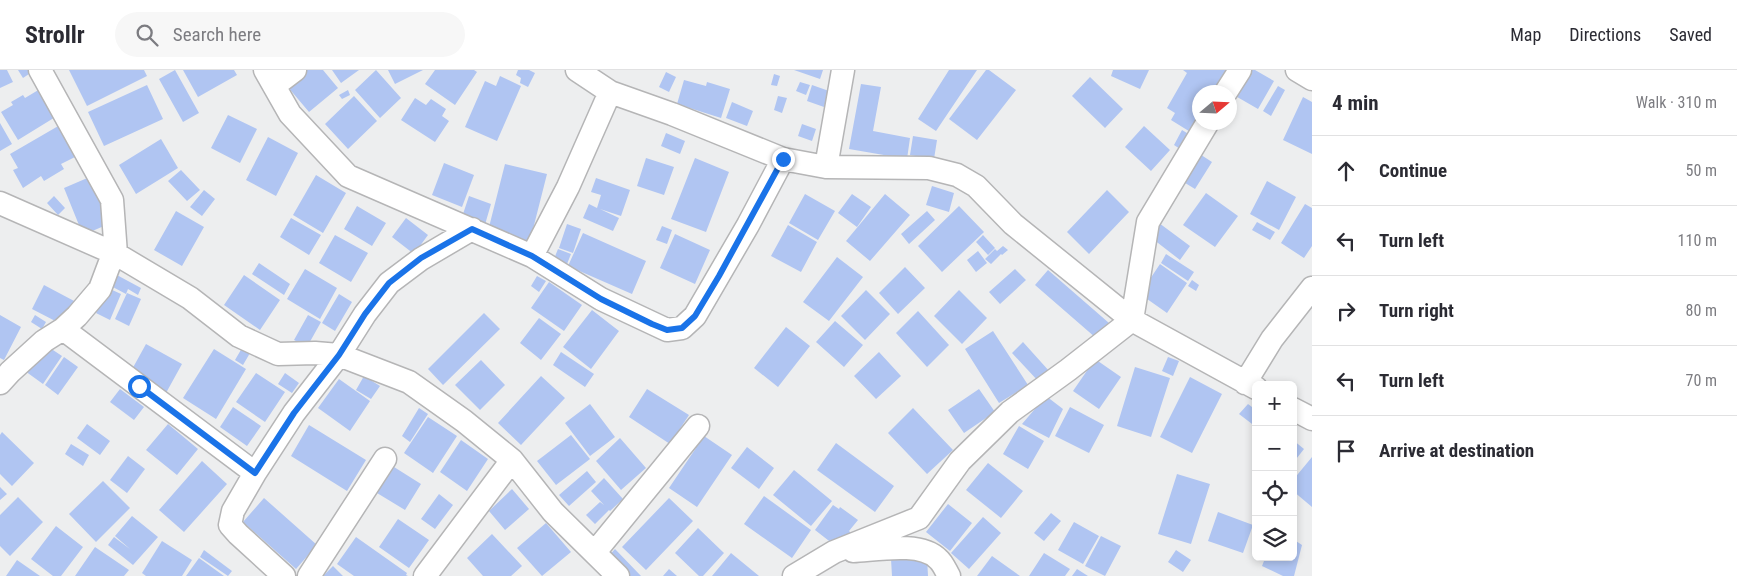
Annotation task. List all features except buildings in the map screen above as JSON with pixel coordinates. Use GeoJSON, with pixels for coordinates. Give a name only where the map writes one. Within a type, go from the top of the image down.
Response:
{"type":"FeatureCollection","features":[{"type":"Feature","properties":{"kind":"street"},"geometry":{"type":"LineString","coordinates":[[0,383],[44,341],[63,329],[77,316],[100,289],[108,265],[116,254],[112,200],[40,70]]}},
{"type":"Feature","properties":{"kind":"street"},"geometry":{"type":"LineString","coordinates":[[295,70],[269,78],[290,114],[348,176],[532,256],[601,299],[667,330],[682,328],[695,316],[783,159]]}},
{"type":"Feature","properties":{"kind":"street"},"geometry":{"type":"LineString","coordinates":[[577,70],[610,92],[672,114],[783,159],[826,167],[929,168],[957,175],[976,186],[1013,224],[1132,320],[1250,386],[1272,339],[1312,288]]}},
{"type":"Feature","properties":{"kind":"street"},"geometry":{"type":"LineString","coordinates":[[826,167],[843,70]]}},
{"type":"Feature","properties":{"kind":"street"},"geometry":{"type":"LineString","coordinates":[[1230,85],[1240,70]]}},
{"type":"Feature","properties":{"kind":"street"},"geometry":{"type":"LineString","coordinates":[[1297,70],[1312,79]]}},
{"type":"Feature","properties":{"kind":"street"},"geometry":{"type":"LineString","coordinates":[[532,256],[568,187],[610,92]]}},
{"type":"Feature","properties":{"kind":"street"},"geometry":{"type":"LineString","coordinates":[[794,576],[834,552],[919,518],[960,461],[1010,412],[1132,320],[1148,222],[1203,130]]}},
{"type":"Feature","properties":{"kind":"street"},"geometry":{"type":"LineString","coordinates":[[0,203],[116,254],[190,298],[240,336],[270,351],[278,354],[315,353],[339,355],[409,382],[512,460],[554,512],[618,576]]}},
{"type":"Feature","properties":{"kind":"street"},"geometry":{"type":"LineString","coordinates":[[284,576],[230,525],[233,512],[255,473],[294,413],[339,355],[365,314],[389,283],[421,258],[472,229]]}},
{"type":"Feature","properties":{"kind":"street"},"geometry":{"type":"LineString","coordinates":[[63,329],[255,473]]}},
{"type":"Feature","properties":{"kind":"street"},"geometry":{"type":"LineString","coordinates":[[1297,411],[1312,419]]}},
{"type":"Feature","properties":{"kind":"street"},"geometry":{"type":"LineString","coordinates":[[594,552],[698,426]]}},
{"type":"Feature","properties":{"kind":"street"},"geometry":{"type":"LineString","coordinates":[[309,576],[385,459]]}},
{"type":"Feature","properties":{"kind":"street"},"geometry":{"type":"LineString","coordinates":[[425,576],[512,460]]}},
{"type":"Feature","properties":{"kind":"street"},"geometry":{"type":"LineString","coordinates":[[834,552],[911,548],[928,551],[939,559],[949,576]]}},
{"type":"Feature","properties":{"kind":"route"},"geometry":{"type":"LineString","coordinates":[[139,386],[255,473],[294,413],[339,355],[365,314],[389,283],[421,258],[472,229],[532,256],[601,299],[652,324],[667,330],[682,328],[695,316],[719,276],[783,159]]}}]}
